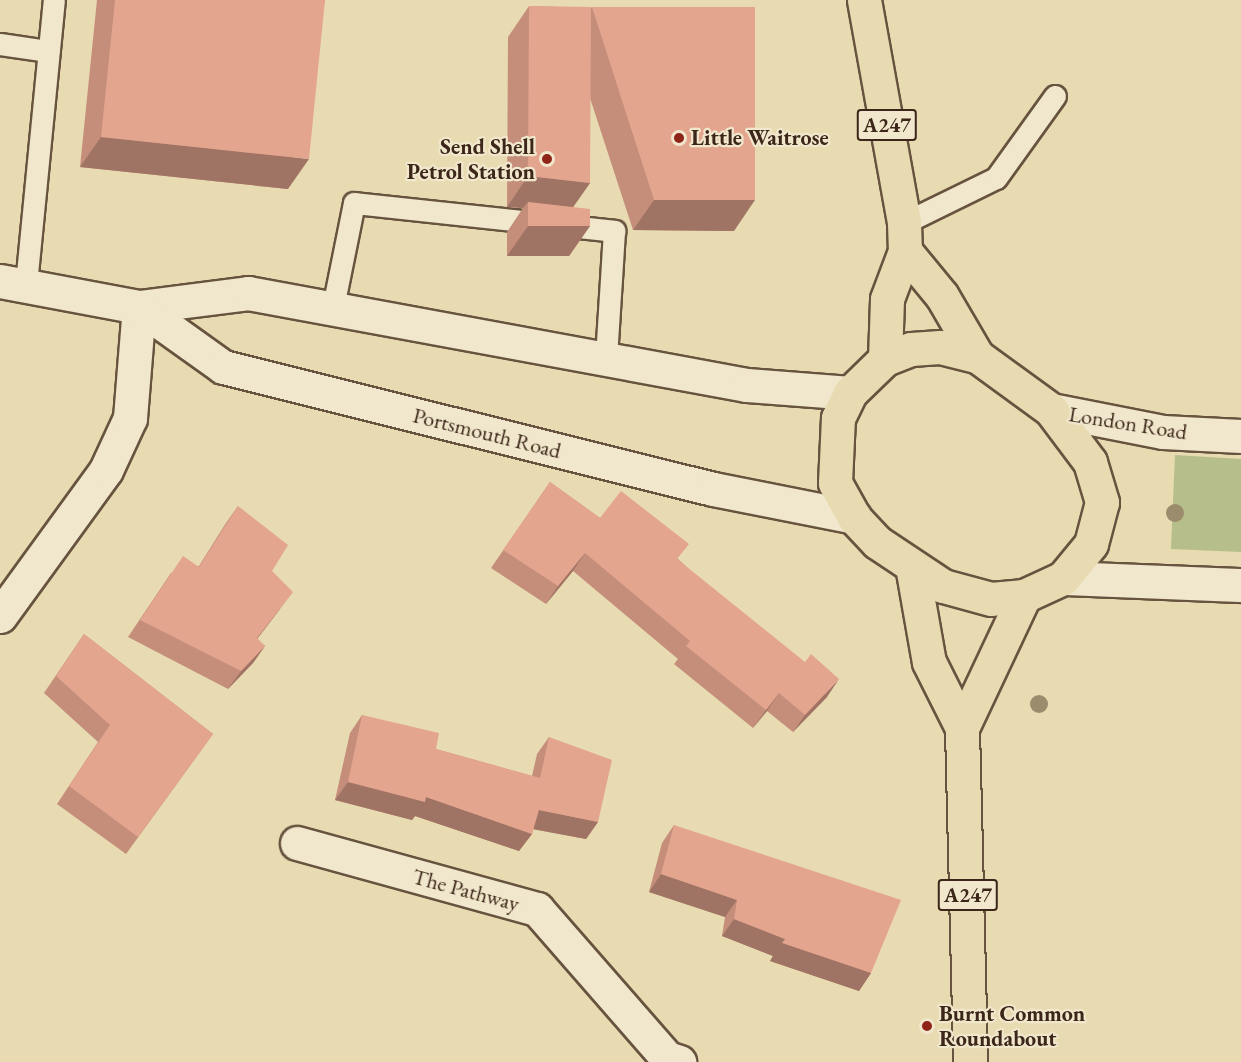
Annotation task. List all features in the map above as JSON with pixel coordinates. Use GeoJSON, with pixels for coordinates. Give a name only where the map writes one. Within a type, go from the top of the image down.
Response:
{"type":"FeatureCollection","features":[{"type":"Feature","properties":{"kind":"main road","name":"A247"},"geometry":{"type":"LineString","coordinates":[[864,0],[905,237],[977,356]]}},
{"type":"Feature","properties":{"kind":"main road"},"geometry":{"type":"LineString","coordinates":[[885,359],[887,299],[905,237]]}},
{"type":"Feature","properties":{"kind":"main road","name":"Portsmouth Road"},"geometry":{"type":"LineString","coordinates":[[13,283],[139,307],[248,292],[757,387],[850,393]]}},
{"type":"Feature","properties":{"kind":"main road"},"geometry":{"type":"LineString","coordinates":[[0,616],[106,470],[130,418],[139,307]]}},
{"type":"Feature","properties":{"kind":"main road","name":"Portsmouth Road"},"geometry":{"type":"LineString","coordinates":[[139,307],[223,367],[713,489],[854,518]]}},
{"type":"Feature","properties":{"kind":"main road"},"geometry":{"type":"LineString","coordinates":[[940,347],[977,356],[1052,410],[1090,462],[1102,502],[1091,544],[1063,578],[1024,596],[991,599],[943,586],[912,566],[854,518],[835,483],[833,451],[838,418],[850,393],[885,359],[940,347]]}},
{"type":"Feature","properties":{"kind":"main road","name":"London Road"},"geometry":{"type":"LineString","coordinates":[[1052,410],[1163,432],[1241,436]]}},
{"type":"Feature","properties":{"kind":"main road","name":"A247"},"geometry":{"type":"LineString","coordinates":[[912,566],[929,662],[962,728],[970,1062]]}},
{"type":"Feature","properties":{"kind":"main road"},"geometry":{"type":"LineString","coordinates":[[1063,578],[1241,585]]}},
{"type":"Feature","properties":{"kind":"main road","name":"A247"},"geometry":{"type":"LineString","coordinates":[[962,728],[1024,596]]}},
{"type":"Feature","properties":{"kind":"main road","name":"The Pathway"},"geometry":{"type":"LineString","coordinates":[[297,843],[537,909],[670,1061]]}},
{"type":"Feature","properties":{"kind":"lane"},"geometry":{"type":"LineString","coordinates":[[13,283],[54,0]]}},
{"type":"Feature","properties":{"kind":"lane"},"geometry":{"type":"LineString","coordinates":[[0,44],[48,51]]}},
{"type":"Feature","properties":{"kind":"lane"},"geometry":{"type":"LineString","coordinates":[[905,237],[996,178],[1055,96]]}},
{"type":"Feature","properties":{"kind":"lane"},"geometry":{"type":"LineString","coordinates":[[333,307],[354,203],[614,231],[606,358]]}},
{"type":"Feature","properties":{"kind":"green space"},"geometry":{"type":"Polygon","coordinates":[[[1175,455],[1241,459],[1241,552],[1171,549],[1175,455]]]}},
{"type":"Feature","properties":{"kind":"building"},"geometry":{"type":"Polygon","coordinates":[[[115,0],[325,0],[309,159],[101,137],[115,0]]]}},
{"type":"Feature","properties":{"kind":"building"},"geometry":{"type":"Polygon","coordinates":[[[529,6],[591,7],[590,183],[528,176],[529,6]]]}},
{"type":"Feature","properties":{"kind":"building"},"geometry":{"type":"Polygon","coordinates":[[[592,7],[755,7],[755,200],[654,200],[592,7]]]}},
{"type":"Feature","properties":{"kind":"building"},"geometry":{"type":"Polygon","coordinates":[[[528,202],[590,209],[590,226],[528,226],[528,202]]]}},
{"type":"Feature","properties":{"kind":"building"},"geometry":{"type":"Polygon","coordinates":[[[550,482],[600,518],[621,491],[689,544],[677,559],[805,662],[811,654],[839,679],[805,715],[779,693],[766,710],[686,646],[690,641],[585,553],[558,586],[503,550],[550,482]]]}},
{"type":"Feature","properties":{"kind":"building"},"geometry":{"type":"Polygon","coordinates":[[[238,506],[288,545],[272,571],[293,592],[257,638],[265,646],[241,671],[140,620],[183,556],[199,567],[238,506]]]}},
{"type":"Feature","properties":{"kind":"building"},"geometry":{"type":"Polygon","coordinates":[[[84,634],[213,734],[138,837],[69,786],[110,725],[56,676],[84,634]]]}},
{"type":"Feature","properties":{"kind":"building"},"geometry":{"type":"Polygon","coordinates":[[[362,715],[439,733],[436,749],[540,778],[549,737],[612,760],[598,822],[539,810],[532,834],[426,797],[425,802],[348,782],[362,715]]]}},
{"type":"Feature","properties":{"kind":"building"},"geometry":{"type":"Polygon","coordinates":[[[674,825],[901,900],[871,973],[782,943],[785,939],[734,919],[737,900],[661,874],[674,825]]]}},
{"type":"Feature","properties":{"kind":"place","name":"Little Waitrose"},"geometry":{"type":"Point","coordinates":[679,138]}},
{"type":"Feature","properties":{"kind":"place","name":"Send Shell Petrol Station"},"geometry":{"type":"Point","coordinates":[547,159]}},
{"type":"Feature","properties":{"kind":"place","name":"Burnt Common Roundabout"},"geometry":{"type":"Point","coordinates":[927,1026]}}]}
